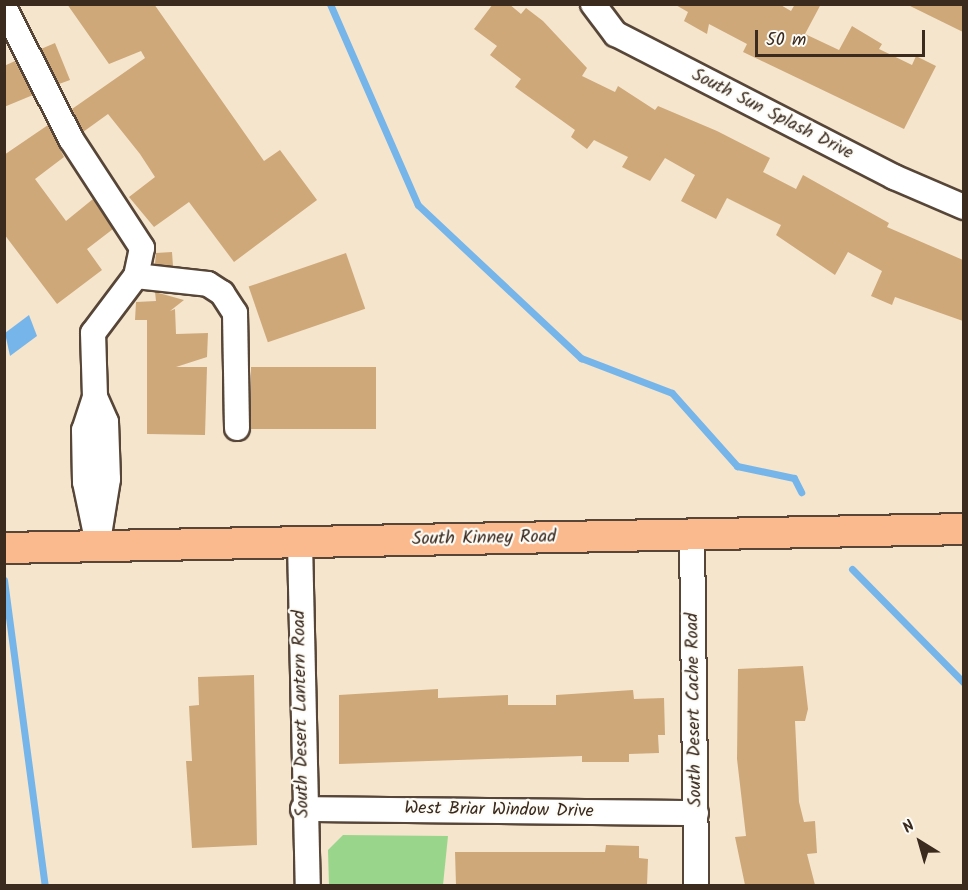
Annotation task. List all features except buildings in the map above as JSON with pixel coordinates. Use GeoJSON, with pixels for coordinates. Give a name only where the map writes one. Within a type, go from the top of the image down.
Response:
{"type":"FeatureCollection","features":[{"type":"Feature","properties":{"kind":"main road","name":"South Kinney Road"},"geometry":{"type":"LineString","coordinates":[[8,548],[98,544],[300,543],[963,529]]}},
{"type":"Feature","properties":{"kind":"street","name":"South Sun Splash Drive"},"geometry":{"type":"LineString","coordinates":[[593,4],[616,34],[894,177],[963,207]]}},
{"type":"Feature","properties":{"kind":"street"},"geometry":{"type":"LineString","coordinates":[[4,7],[71,139],[142,248],[136,276],[93,333],[94,397],[106,422],[108,479],[98,544]]}},
{"type":"Feature","properties":{"kind":"street"},"geometry":{"type":"LineString","coordinates":[[136,276],[208,284],[222,293],[235,313],[237,428]]}},
{"type":"Feature","properties":{"kind":"street","name":"South Desert Cache Road"},"geometry":{"type":"LineString","coordinates":[[692,535],[696,885]]}},
{"type":"Feature","properties":{"kind":"street","name":"South Desert Lantern Road"},"geometry":{"type":"LineString","coordinates":[[300,543],[303,809],[308,885]]}},
{"type":"Feature","properties":{"kind":"street","name":"West Briar Window Drive"},"geometry":{"type":"LineString","coordinates":[[303,809],[696,813]]}},
{"type":"Feature","properties":{"kind":"green space"},"geometry":{"type":"Polygon","coordinates":[[[343,835],[448,836],[443,885],[329,885],[328,850],[343,835]]]}},
{"type":"Feature","properties":{"kind":"water"},"geometry":{"type":"Polygon","coordinates":[[[29,315],[37,336],[10,356],[5,333],[29,315]]]}},
{"type":"Feature","properties":{"kind":"waterway"},"geometry":{"type":"LineString","coordinates":[[330,4],[418,205],[581,358],[672,393],[737,466],[794,478],[801,492]]}},
{"type":"Feature","properties":{"kind":"waterway"},"geometry":{"type":"LineString","coordinates":[[852,569],[964,683]]}},
{"type":"Feature","properties":{"kind":"waterway"},"geometry":{"type":"LineString","coordinates":[[4,580],[45,886]]}}]}
